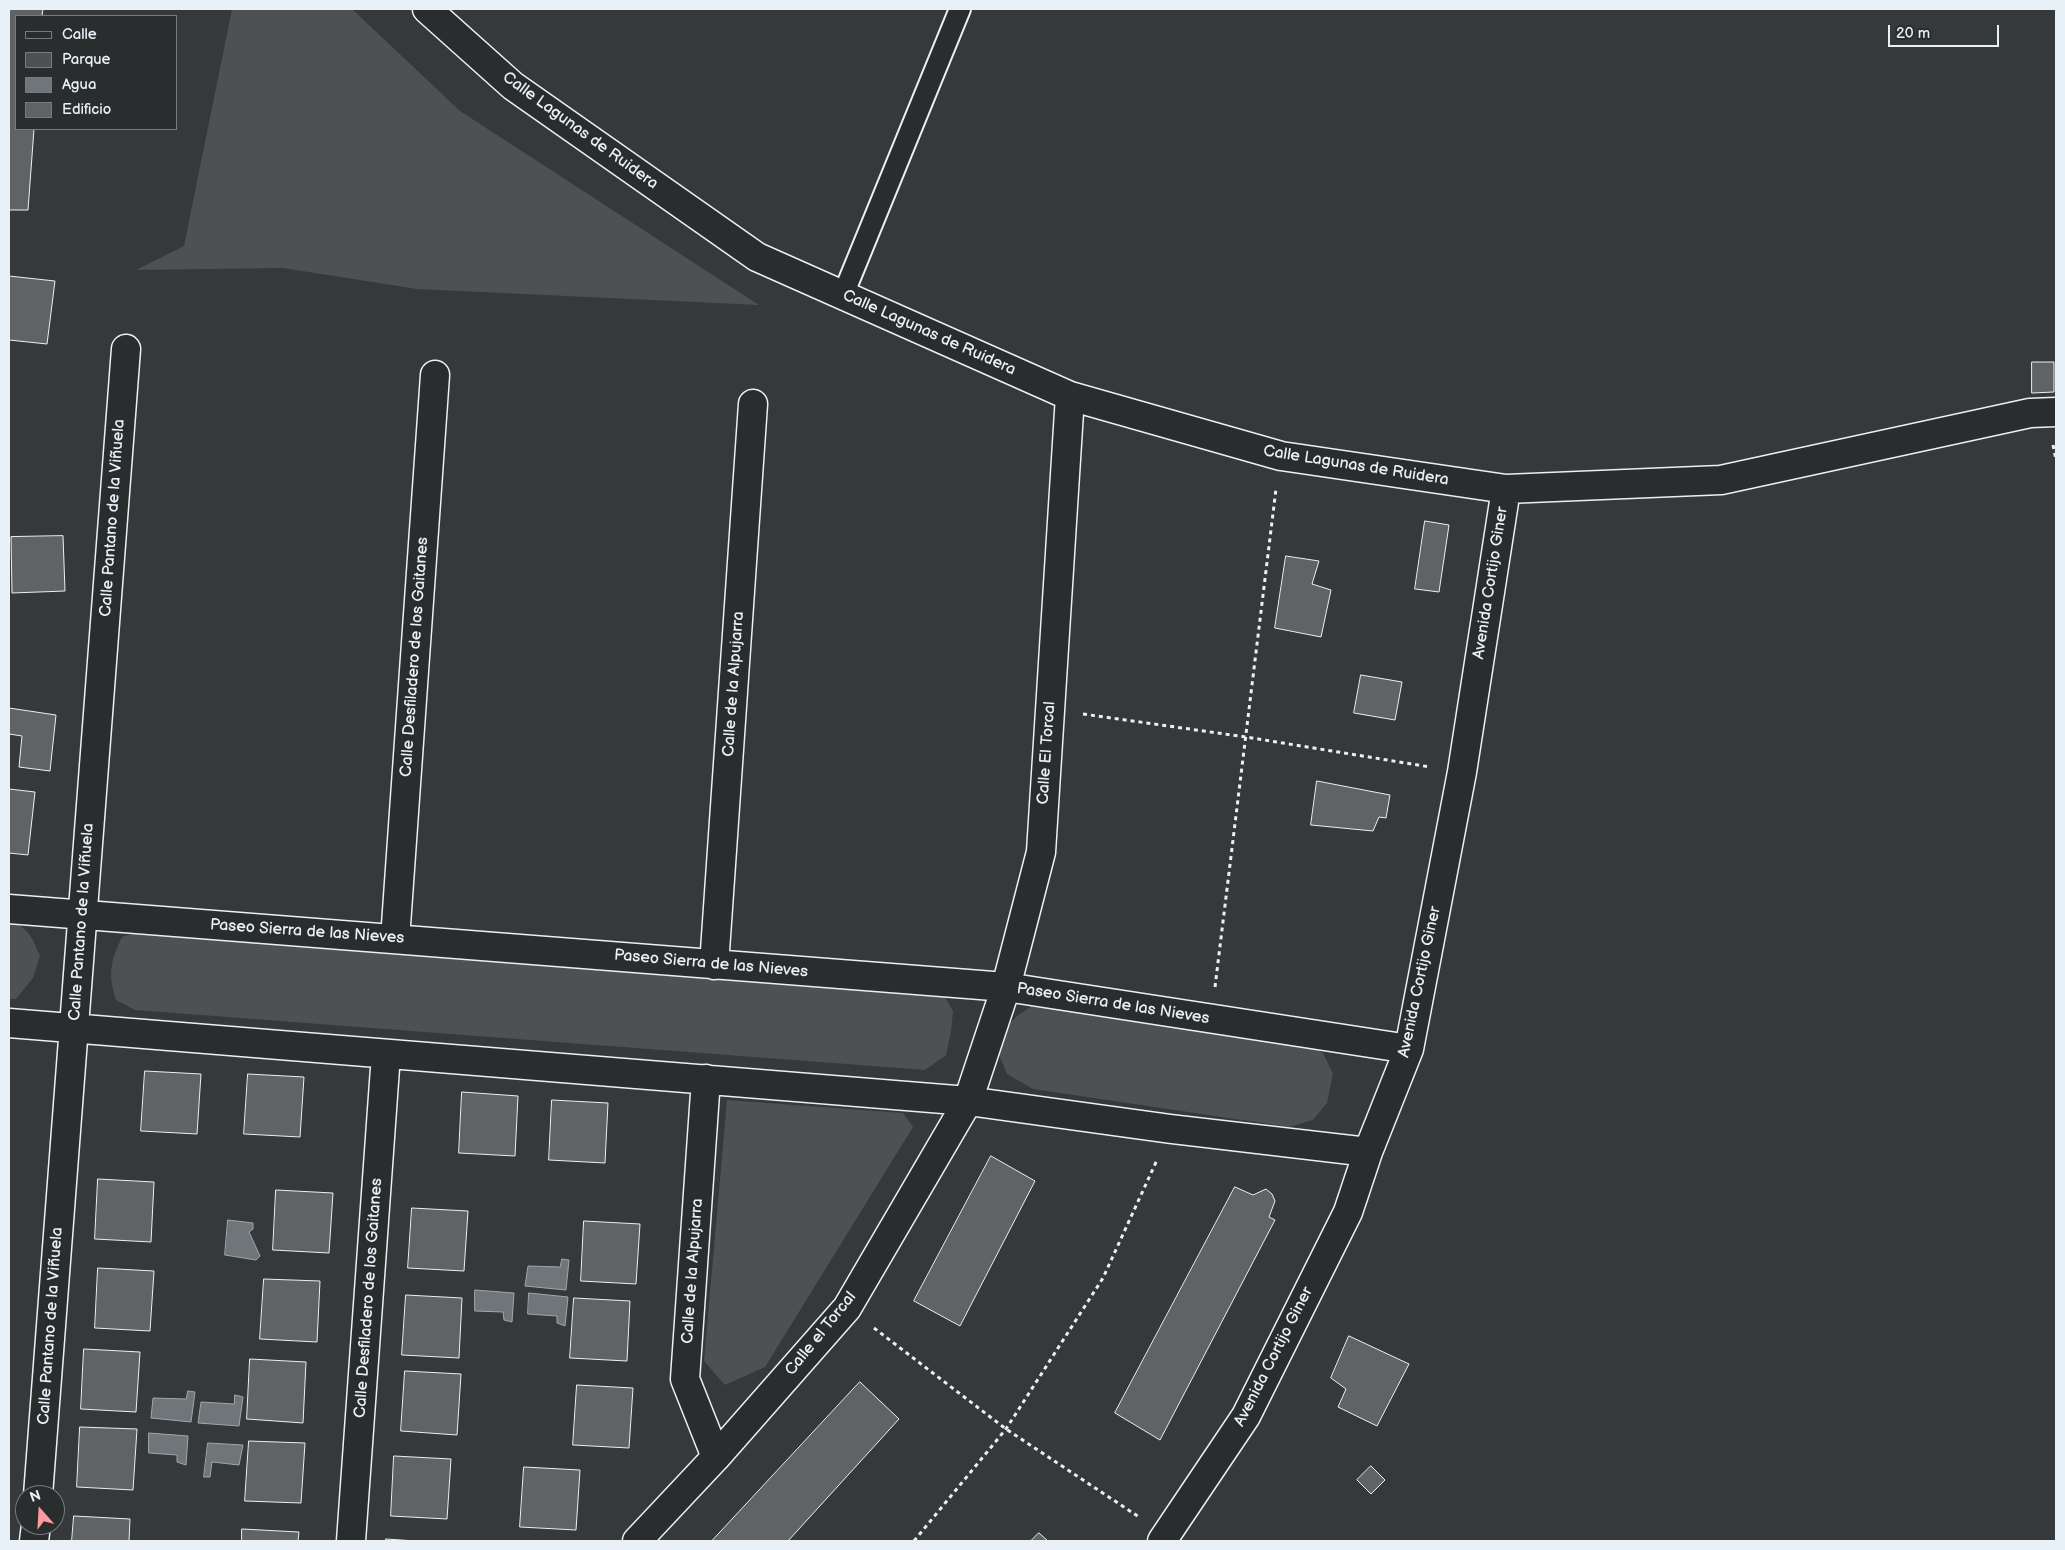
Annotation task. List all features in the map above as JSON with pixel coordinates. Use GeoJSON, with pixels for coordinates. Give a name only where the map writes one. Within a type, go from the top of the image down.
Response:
{"type":"FeatureCollection","features":[{"type":"Feature","properties":{"kind":"street","name":"Calle Lagunas de Ruidera"},"geometry":{"type":"LineString","coordinates":[[427,9],[513,86],[757,256],[1070,396],[1280,456],[1506,489],[1721,480],[2030,413],[2056,412]]}},
{"type":"Feature","properties":{"kind":"street","name":"Calle Pantano de la Viñuela"},"geometry":{"type":"LineString","coordinates":[[39,1485],[126,349]]}},
{"type":"Feature","properties":{"kind":"street","name":"Calle Desfiladero de los Gaitanes"},"geometry":{"type":"LineString","coordinates":[[395,939],[435,375]]}},
{"type":"Feature","properties":{"kind":"street","name":"Calle El Torcal"},"geometry":{"type":"LineString","coordinates":[[968,1101],[1006,987],[1041,852],[1070,396]]}},
{"type":"Feature","properties":{"kind":"street","name":"Calle de la Alpujarra"},"geometry":{"type":"LineString","coordinates":[[714,965],[753,404]]}},
{"type":"Feature","properties":{"kind":"street","name":"Avenida Cortijo Giner"},"geometry":{"type":"LineString","coordinates":[[1164,1538],[1246,1416],[1348,1212],[1368,1152],[1409,1049],[1462,772],[1506,489]]}},
{"type":"Feature","properties":{"kind":"street","name":"Paseo Sierra de las Nieves"},"geometry":{"type":"LineString","coordinates":[[9,909],[1006,987],[1409,1049]]}},
{"type":"Feature","properties":{"kind":"street"},"geometry":{"type":"LineString","coordinates":[[9,1023],[968,1101],[1171,1129],[1368,1152]]}},
{"type":"Feature","properties":{"kind":"street","name":"Calle Desfiladero de los Gaitanes"},"geometry":{"type":"LineString","coordinates":[[351,1541],[386,1054]]}},
{"type":"Feature","properties":{"kind":"street","name":"Calle de la Alpujarra"},"geometry":{"type":"LineString","coordinates":[[706,1079],[685,1379],[716,1457]]}},
{"type":"Feature","properties":{"kind":"street","name":"Calle el Torcal"},"geometry":{"type":"LineString","coordinates":[[637,1541],[716,1457],[847,1308],[968,1101]]}},
{"type":"Feature","properties":{"kind":"lane"},"geometry":{"type":"LineString","coordinates":[[844,295],[960,9]]}},
{"type":"Feature","properties":{"kind":"path"},"geometry":{"type":"LineString","coordinates":[[1212,1019],[1280,456]]}},
{"type":"Feature","properties":{"kind":"path"},"geometry":{"type":"LineString","coordinates":[[1050,709],[1246,737],[1462,772]]}},
{"type":"Feature","properties":{"kind":"path"},"geometry":{"type":"LineString","coordinates":[[914,1541],[1006,1429],[1103,1278],[1171,1129]]}},
{"type":"Feature","properties":{"kind":"path"},"geometry":{"type":"LineString","coordinates":[[847,1308],[1006,1429],[1164,1538]]}},
{"type":"Feature","properties":{"kind":"green space"},"geometry":{"type":"Polygon","coordinates":[[[232,9],[352,9],[460,111],[759,305],[417,289],[283,268],[136,270],[184,246],[232,9]]]}},
{"type":"Feature","properties":{"kind":"green space"},"geometry":{"type":"Polygon","coordinates":[[[9,923],[21,926],[29,934],[40,956],[33,978],[16,999],[9,999],[9,923]]]}},
{"type":"Feature","properties":{"kind":"green space"},"geometry":{"type":"Polygon","coordinates":[[[143,930],[943,994],[953,1011],[951,1032],[946,1055],[925,1070],[135,1010],[116,1000],[111,975],[115,953],[122,937],[143,930]]]}},
{"type":"Feature","properties":{"kind":"green space"},"geometry":{"type":"Polygon","coordinates":[[[1032,1006],[1301,1042],[1323,1053],[1333,1074],[1327,1103],[1313,1120],[1289,1127],[1033,1089],[1007,1074],[999,1055],[1005,1029],[1017,1016],[1032,1006]]]}},
{"type":"Feature","properties":{"kind":"green space"},"geometry":{"type":"Polygon","coordinates":[[[727,1100],[903,1113],[913,1127],[765,1367],[725,1385],[704,1361],[727,1100]]]}},
{"type":"Feature","properties":{"kind":"water"},"geometry":{"type":"Polygon","coordinates":[[[228,1220],[253,1223],[253,1229],[249,1232],[260,1256],[256,1260],[225,1255],[228,1220]]]}},
{"type":"Feature","properties":{"kind":"water"},"geometry":{"type":"Polygon","coordinates":[[[562,1259],[569,1260],[566,1290],[525,1286],[528,1266],[560,1267],[562,1259]]]}},
{"type":"Feature","properties":{"kind":"water"},"geometry":{"type":"Polygon","coordinates":[[[475,1290],[514,1293],[512,1322],[504,1320],[503,1312],[475,1311],[475,1290]]]}},
{"type":"Feature","properties":{"kind":"water"},"geometry":{"type":"Polygon","coordinates":[[[529,1293],[568,1297],[565,1326],[557,1323],[557,1316],[528,1314],[529,1293]]]}},
{"type":"Feature","properties":{"kind":"water"},"geometry":{"type":"Polygon","coordinates":[[[188,1391],[195,1392],[191,1422],[151,1418],[153,1398],[186,1399],[188,1391]]]}},
{"type":"Feature","properties":{"kind":"water"},"geometry":{"type":"Polygon","coordinates":[[[235,1395],[243,1397],[239,1426],[198,1423],[201,1402],[234,1404],[235,1395]]]}},
{"type":"Feature","properties":{"kind":"water"},"geometry":{"type":"Polygon","coordinates":[[[149,1433],[188,1436],[186,1465],[177,1462],[177,1455],[149,1453],[149,1433]]]}},
{"type":"Feature","properties":{"kind":"water"},"geometry":{"type":"Polygon","coordinates":[[[208,1443],[243,1445],[239,1465],[212,1462],[210,1477],[204,1477],[208,1443]]]}},
{"type":"Feature","properties":{"kind":"building"},"geometry":{"type":"Polygon","coordinates":[[[9,9],[43,9],[42,15],[15,15],[15,130],[34,130],[28,210],[9,210],[9,9]]]}},
{"type":"Feature","properties":{"kind":"building"},"geometry":{"type":"Polygon","coordinates":[[[9,276],[55,281],[47,344],[9,340],[9,276]]]}},
{"type":"Feature","properties":{"kind":"building"},"geometry":{"type":"Polygon","coordinates":[[[2032,362],[2054,362],[2054,392],[2032,393],[2032,362]]]}},
{"type":"Feature","properties":{"kind":"building"},"geometry":{"type":"Polygon","coordinates":[[[1425,521],[1449,525],[1439,592],[1415,589],[1425,521]]]}},
{"type":"Feature","properties":{"kind":"building"},"geometry":{"type":"Polygon","coordinates":[[[63,536],[65,591],[12,593],[11,537],[63,536]]]}},
{"type":"Feature","properties":{"kind":"building"},"geometry":{"type":"Polygon","coordinates":[[[1286,556],[1319,561],[1312,584],[1331,590],[1321,637],[1275,628],[1286,556]]]}},
{"type":"Feature","properties":{"kind":"building"},"geometry":{"type":"Polygon","coordinates":[[[1361,675],[1402,682],[1395,720],[1354,713],[1361,675]]]}},
{"type":"Feature","properties":{"kind":"building"},"geometry":{"type":"Polygon","coordinates":[[[9,708],[56,715],[50,771],[19,767],[22,736],[9,734],[9,708]]]}},
{"type":"Feature","properties":{"kind":"building"},"geometry":{"type":"Polygon","coordinates":[[[1317,781],[1390,795],[1386,818],[1379,817],[1373,831],[1311,825],[1317,781]]]}},
{"type":"Feature","properties":{"kind":"building"},"geometry":{"type":"Polygon","coordinates":[[[9,789],[35,792],[28,855],[9,853],[9,789]]]}},
{"type":"Feature","properties":{"kind":"building"},"geometry":{"type":"Polygon","coordinates":[[[145,1071],[201,1074],[197,1134],[141,1131],[145,1071]]]}},
{"type":"Feature","properties":{"kind":"building"},"geometry":{"type":"Polygon","coordinates":[[[248,1074],[304,1077],[300,1137],[244,1134],[248,1074]]]}},
{"type":"Feature","properties":{"kind":"building"},"geometry":{"type":"Polygon","coordinates":[[[462,1092],[518,1096],[515,1156],[459,1153],[462,1092]]]}},
{"type":"Feature","properties":{"kind":"building"},"geometry":{"type":"Polygon","coordinates":[[[552,1100],[608,1103],[605,1163],[549,1160],[552,1100]]]}},
{"type":"Feature","properties":{"kind":"building"},"geometry":{"type":"Polygon","coordinates":[[[991,1156],[1035,1181],[960,1326],[914,1301],[991,1156]]]}},
{"type":"Feature","properties":{"kind":"building"},"geometry":{"type":"Polygon","coordinates":[[[98,1179],[154,1182],[151,1242],[95,1239],[98,1179]]]}},
{"type":"Feature","properties":{"kind":"building"},"geometry":{"type":"Polygon","coordinates":[[[1235,1187],[1253,1195],[1266,1189],[1272,1194],[1275,1201],[1269,1217],[1275,1220],[1160,1440],[1115,1413],[1235,1187]]]}},
{"type":"Feature","properties":{"kind":"building"},"geometry":{"type":"Polygon","coordinates":[[[276,1190],[333,1193],[329,1253],[273,1250],[276,1190]]]}},
{"type":"Feature","properties":{"kind":"building"},"geometry":{"type":"Polygon","coordinates":[[[412,1208],[468,1211],[464,1271],[408,1268],[412,1208]]]}},
{"type":"Feature","properties":{"kind":"building"},"geometry":{"type":"Polygon","coordinates":[[[584,1221],[640,1224],[636,1284],[581,1281],[584,1221]]]}},
{"type":"Feature","properties":{"kind":"building"},"geometry":{"type":"Polygon","coordinates":[[[98,1268],[154,1271],[150,1331],[95,1328],[98,1268]]]}},
{"type":"Feature","properties":{"kind":"building"},"geometry":{"type":"Polygon","coordinates":[[[264,1279],[320,1281],[317,1342],[260,1339],[264,1279]]]}},
{"type":"Feature","properties":{"kind":"building"},"geometry":{"type":"Polygon","coordinates":[[[406,1295],[462,1298],[459,1358],[402,1355],[406,1295]]]}},
{"type":"Feature","properties":{"kind":"building"},"geometry":{"type":"Polygon","coordinates":[[[574,1298],[630,1301],[627,1361],[570,1358],[574,1298]]]}},
{"type":"Feature","properties":{"kind":"building"},"geometry":{"type":"Polygon","coordinates":[[[1349,1336],[1409,1364],[1377,1426],[1338,1407],[1346,1389],[1331,1378],[1349,1336]]]}},
{"type":"Feature","properties":{"kind":"building"},"geometry":{"type":"Polygon","coordinates":[[[84,1349],[140,1352],[136,1412],[81,1409],[84,1349]]]}},
{"type":"Feature","properties":{"kind":"building"},"geometry":{"type":"Polygon","coordinates":[[[250,1359],[306,1362],[303,1423],[247,1419],[250,1359]]]}},
{"type":"Feature","properties":{"kind":"building"},"geometry":{"type":"Polygon","coordinates":[[[405,1371],[461,1374],[457,1435],[401,1431],[405,1371]]]}},
{"type":"Feature","properties":{"kind":"building"},"geometry":{"type":"Polygon","coordinates":[[[860,1382],[899,1419],[788,1541],[712,1541],[860,1382]]]}},
{"type":"Feature","properties":{"kind":"building"},"geometry":{"type":"Polygon","coordinates":[[[577,1385],[633,1388],[629,1448],[573,1445],[577,1385]]]}},
{"type":"Feature","properties":{"kind":"building"},"geometry":{"type":"Polygon","coordinates":[[[80,1427],[137,1429],[133,1490],[77,1487],[80,1427]]]}},
{"type":"Feature","properties":{"kind":"building"},"geometry":{"type":"Polygon","coordinates":[[[249,1441],[305,1443],[301,1503],[245,1501],[249,1441]]]}},
{"type":"Feature","properties":{"kind":"building"},"geometry":{"type":"Polygon","coordinates":[[[394,1456],[451,1459],[447,1519],[391,1516],[394,1456]]]}},
{"type":"Feature","properties":{"kind":"building"},"geometry":{"type":"Polygon","coordinates":[[[1371,1466],[1385,1480],[1371,1494],[1357,1480],[1371,1466]]]}},
{"type":"Feature","properties":{"kind":"building"},"geometry":{"type":"Polygon","coordinates":[[[524,1467],[580,1470],[576,1530],[520,1527],[524,1467]]]}},
{"type":"Feature","properties":{"kind":"building"},"geometry":{"type":"Polygon","coordinates":[[[74,1516],[130,1519],[129,1541],[72,1541],[74,1516]]]}},
{"type":"Feature","properties":{"kind":"building"},"geometry":{"type":"Polygon","coordinates":[[[242,1529],[299,1532],[298,1541],[242,1541],[242,1529]]]}},
{"type":"Feature","properties":{"kind":"building"},"geometry":{"type":"Polygon","coordinates":[[[1039,1533],[1048,1541],[1031,1541],[1039,1533]]]}},
{"type":"Feature","properties":{"kind":"building"},"geometry":{"type":"Polygon","coordinates":[[[386,1539],[416,1541],[386,1541],[386,1539]]]}}]}
